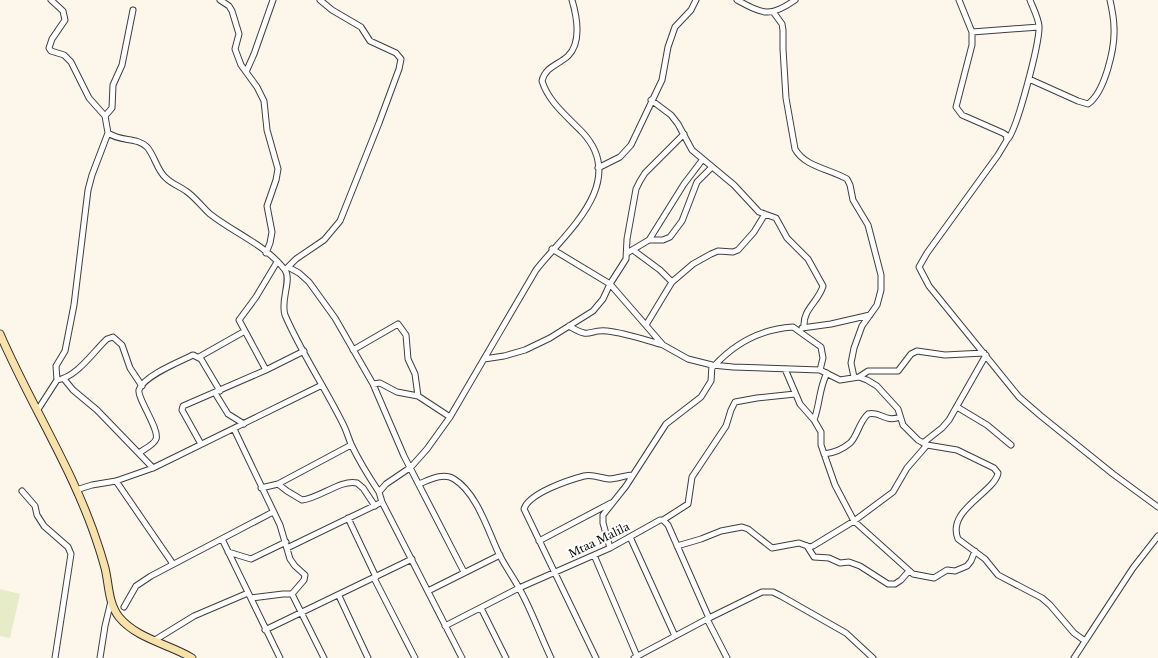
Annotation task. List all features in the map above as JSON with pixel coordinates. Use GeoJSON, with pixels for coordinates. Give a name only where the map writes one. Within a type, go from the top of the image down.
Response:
{"type":"FeatureCollection","features":[{"type":"Feature","properties":{"kind":"main road"},"geometry":{"type":"LineString","coordinates":[[0,334],[16,370],[63,460],[76,490],[105,567],[111,600],[119,616],[134,630],[192,658]]}},
{"type":"Feature","properties":{"kind":"street"},"geometry":{"type":"LineString","coordinates":[[37,411],[57,380],[56,366],[65,352],[74,305],[88,190],[108,133],[105,116],[89,98],[71,62],[64,55],[51,51],[49,48],[52,39],[65,20],[63,11],[51,0]]}},
{"type":"Feature","properties":{"kind":"street"},"geometry":{"type":"LineString","coordinates":[[220,0],[229,6],[232,11],[239,34],[235,49],[241,65],[257,87],[264,101],[266,107],[267,130],[278,169],[276,180],[267,206],[272,232],[266,253]]}},
{"type":"Feature","properties":{"kind":"street"},"geometry":{"type":"LineString","coordinates":[[246,72],[273,0]]}},
{"type":"Feature","properties":{"kind":"street"},"geometry":{"type":"LineString","coordinates":[[286,268],[296,259],[324,240],[340,221],[399,69],[400,59],[396,53],[370,41],[361,27],[332,10],[320,0]]}},
{"type":"Feature","properties":{"kind":"street"},"geometry":{"type":"LineString","coordinates":[[379,492],[386,484],[411,467],[427,449],[450,417],[536,270],[552,249],[581,218],[593,197],[598,168],[597,155],[591,144],[556,105],[545,89],[542,81],[547,70],[568,56],[573,48],[577,24],[572,0]]}},
{"type":"Feature","properties":{"kind":"street"},"geometry":{"type":"LineString","coordinates":[[598,168],[620,157],[631,145],[664,72],[668,47],[675,27],[691,10],[696,0]]}},
{"type":"Feature","properties":{"kind":"street"},"geometry":{"type":"LineString","coordinates":[[737,0],[757,11],[765,13],[774,12],[795,0]]}},
{"type":"Feature","properties":{"kind":"street"},"geometry":{"type":"LineString","coordinates":[[960,0],[972,32],[972,45],[956,107],[962,115],[1004,133],[1007,140]]}},
{"type":"Feature","properties":{"kind":"street"},"geometry":{"type":"LineString","coordinates":[[1030,0],[1038,18],[1039,27],[1029,80],[1016,122],[998,155],[927,253],[919,267],[928,286],[1019,397],[1112,474],[1158,507]]}},
{"type":"Feature","properties":{"kind":"street"},"geometry":{"type":"LineString","coordinates":[[1029,80],[1078,101],[1088,104],[1092,101],[1102,84],[1114,43],[1114,27],[1110,0]]}},
{"type":"Feature","properties":{"kind":"street"},"geometry":{"type":"LineString","coordinates":[[105,116],[112,108],[113,85],[122,65],[133,10]]}},
{"type":"Feature","properties":{"kind":"street"},"geometry":{"type":"LineString","coordinates":[[774,12],[782,24],[783,30],[782,49],[786,98],[795,149],[799,156],[808,162],[847,180],[850,185],[853,200],[868,225],[880,275],[881,290],[877,304],[862,326],[854,348],[851,363],[856,377]]}},
{"type":"Feature","properties":{"kind":"street"},"geometry":{"type":"LineString","coordinates":[[972,32],[1039,27]]}},
{"type":"Feature","properties":{"kind":"street"},"geometry":{"type":"LineString","coordinates":[[651,100],[671,115],[684,134],[686,141],[692,150],[734,184],[759,212],[773,215],[776,218],[787,238],[808,259],[823,283],[821,293],[805,314],[804,326]]}},
{"type":"Feature","properties":{"kind":"street"},"geometry":{"type":"LineString","coordinates":[[108,133],[115,138],[134,141],[147,147],[157,162],[164,177],[172,184],[188,192],[211,214],[237,231],[277,262],[286,268],[299,273],[309,282],[335,318],[374,384],[419,484],[464,572]]}},
{"type":"Feature","properties":{"kind":"street"},"geometry":{"type":"LineString","coordinates":[[484,359],[504,356],[525,350],[550,338],[593,311],[604,299],[610,284],[626,259],[627,239],[636,189],[645,173],[684,134]]}},
{"type":"Feature","properties":{"kind":"street"},"geometry":{"type":"LineString","coordinates":[[627,253],[649,240],[684,184],[703,160]]}},
{"type":"Feature","properties":{"kind":"street"},"geometry":{"type":"LineString","coordinates":[[649,240],[663,240],[673,233],[686,212],[697,182],[712,166]]}},
{"type":"Feature","properties":{"kind":"street"},"geometry":{"type":"LineString","coordinates":[[646,325],[672,282],[693,264],[711,254],[718,252],[733,252],[738,250],[754,232],[765,214]]}},
{"type":"Feature","properties":{"kind":"street"},"geometry":{"type":"LineString","coordinates":[[552,249],[610,284],[663,345]]}},
{"type":"Feature","properties":{"kind":"street"},"geometry":{"type":"LineString","coordinates":[[633,250],[660,270],[672,282]]}},
{"type":"Feature","properties":{"kind":"street"},"geometry":{"type":"LineString","coordinates":[[266,370],[239,320],[256,297],[277,262]]}},
{"type":"Feature","properties":{"kind":"street"},"geometry":{"type":"LineString","coordinates":[[286,268],[288,277],[283,303],[284,313],[296,339],[343,423],[351,445],[379,492],[382,502],[462,658]]}},
{"type":"Feature","properties":{"kind":"street"},"geometry":{"type":"LineString","coordinates":[[799,330],[804,326],[831,324],[870,315]]}},
{"type":"Feature","properties":{"kind":"street"},"geometry":{"type":"LineString","coordinates":[[353,350],[398,324],[406,335],[408,359],[415,374],[418,396]]}},
{"type":"Feature","properties":{"kind":"street"},"geometry":{"type":"LineString","coordinates":[[569,326],[581,333],[587,334],[596,330],[608,331],[663,345],[688,359],[713,365],[820,370],[840,380],[856,377],[868,371],[898,371],[911,354],[916,351],[945,355],[985,354]]}},
{"type":"Feature","properties":{"kind":"street"},"geometry":{"type":"LineString","coordinates":[[610,548],[602,517],[633,475],[666,424],[701,397],[711,381],[713,365],[738,344],[767,331],[793,327],[820,347],[823,358],[820,370]]}},
{"type":"Feature","properties":{"kind":"street"},"geometry":{"type":"LineString","coordinates":[[199,357],[245,331]]}},
{"type":"Feature","properties":{"kind":"street"},"geometry":{"type":"LineString","coordinates":[[57,380],[64,379],[73,372],[107,339],[112,337],[122,345],[130,368],[142,386]]}},
{"type":"Feature","properties":{"kind":"street"},"geometry":{"type":"LineString","coordinates":[[201,444],[182,408],[304,351]]}},
{"type":"Feature","properties":{"kind":"street"},"geometry":{"type":"LineString","coordinates":[[677,546],[701,540],[721,531],[742,527],[748,529],[772,548],[799,543],[806,546],[813,546],[854,521],[894,492],[907,468],[925,444],[942,428],[957,407],[972,376],[985,354]]}},
{"type":"Feature","properties":{"kind":"street"},"geometry":{"type":"LineString","coordinates":[[139,453],[155,441],[157,436],[146,406],[139,394],[142,386],[157,373],[193,355],[199,357],[228,414],[244,424]]}},
{"type":"Feature","properties":{"kind":"street"},"geometry":{"type":"LineString","coordinates":[[785,369],[795,394],[821,432],[821,445],[837,490],[854,521],[908,572],[918,576],[938,577],[947,570],[955,571],[967,566],[975,551]]}},
{"type":"Feature","properties":{"kind":"street"},"geometry":{"type":"LineString","coordinates":[[814,420],[820,390],[827,373]]}},
{"type":"Feature","properties":{"kind":"street"},"geometry":{"type":"LineString","coordinates":[[856,377],[867,380],[877,386],[898,409],[900,418],[906,430],[925,444],[958,450],[989,464],[998,473],[995,480],[973,499],[959,521],[956,535],[958,539],[985,559],[998,575],[1042,598],[1074,633],[1085,641]]}},
{"type":"Feature","properties":{"kind":"street"},"geometry":{"type":"LineString","coordinates":[[64,379],[72,390],[97,410],[153,468]]}},
{"type":"Feature","properties":{"kind":"street"},"geometry":{"type":"LineString","coordinates":[[374,384],[380,383],[397,392],[418,396],[450,417]]}},
{"type":"Feature","properties":{"kind":"street"},"geometry":{"type":"LineString","coordinates":[[76,490],[92,485],[116,481],[153,468],[322,385]]}},
{"type":"Feature","properties":{"kind":"street","name":"Mtaa Malila"},"geometry":{"type":"LineString","coordinates":[[445,626],[519,588],[610,548],[655,522],[663,520],[688,504],[692,477],[726,426],[730,410],[735,402],[795,394]]}},
{"type":"Feature","properties":{"kind":"street"},"geometry":{"type":"LineString","coordinates":[[957,407],[987,425],[1011,444]]}},
{"type":"Feature","properties":{"kind":"street"},"geometry":{"type":"LineString","coordinates":[[824,454],[835,452],[851,443],[859,426],[868,414],[873,413],[892,420],[900,418]]}},
{"type":"Feature","properties":{"kind":"street"},"geometry":{"type":"LineString","coordinates":[[155,640],[194,616],[250,595],[292,594],[304,580],[305,575],[294,566],[286,542],[273,512],[234,429]]}},
{"type":"Feature","properties":{"kind":"street"},"geometry":{"type":"LineString","coordinates":[[261,488],[278,484],[351,445]]}},
{"type":"Feature","properties":{"kind":"street"},"geometry":{"type":"LineString","coordinates":[[596,658],[556,572],[524,509],[525,504],[535,496],[548,489],[585,476],[594,475],[610,479],[633,475]]}},
{"type":"Feature","properties":{"kind":"street"},"geometry":{"type":"LineString","coordinates":[[419,484],[440,476],[455,479],[468,493],[478,507],[500,555],[519,588],[551,658]]}},
{"type":"Feature","properties":{"kind":"street"},"geometry":{"type":"LineString","coordinates":[[116,481],[173,564]]}},
{"type":"Feature","properties":{"kind":"street"},"geometry":{"type":"LineString","coordinates":[[278,484],[302,500],[316,497],[348,482],[357,483],[363,488],[374,506]]}},
{"type":"Feature","properties":{"kind":"street"},"geometry":{"type":"LineString","coordinates":[[22,491],[35,506],[37,515],[44,526],[68,547],[70,554],[55,658]]}},
{"type":"Feature","properties":{"kind":"street"},"geometry":{"type":"LineString","coordinates":[[287,548],[382,502]]}},
{"type":"Feature","properties":{"kind":"street"},"geometry":{"type":"LineString","coordinates":[[539,540],[612,502]]}},
{"type":"Feature","properties":{"kind":"street"},"geometry":{"type":"LineString","coordinates":[[124,607],[136,586],[173,564],[273,512]]}},
{"type":"Feature","properties":{"kind":"street"},"geometry":{"type":"LineString","coordinates":[[348,518],[375,577],[416,658]]}},
{"type":"Feature","properties":{"kind":"street"},"geometry":{"type":"LineString","coordinates":[[663,520],[677,546],[727,658]]}},
{"type":"Feature","properties":{"kind":"street"},"geometry":{"type":"LineString","coordinates":[[1074,658],[1133,568],[1158,536]]}},
{"type":"Feature","properties":{"kind":"street"},"geometry":{"type":"LineString","coordinates":[[630,537],[675,636]]}},
{"type":"Feature","properties":{"kind":"street"},"geometry":{"type":"LineString","coordinates":[[222,539],[250,595],[265,630],[280,658]]}},
{"type":"Feature","properties":{"kind":"street"},"geometry":{"type":"LineString","coordinates":[[228,552],[251,559],[286,542]]}},
{"type":"Feature","properties":{"kind":"street"},"geometry":{"type":"LineString","coordinates":[[806,546],[814,557],[829,558],[840,563],[849,562],[860,566],[888,584],[895,584],[908,572]]}},
{"type":"Feature","properties":{"kind":"street"},"geometry":{"type":"LineString","coordinates":[[428,591],[500,555]]}},
{"type":"Feature","properties":{"kind":"street"},"geometry":{"type":"LineString","coordinates":[[594,555],[639,657],[708,618],[762,592],[773,592],[846,633],[873,658]]}},
{"type":"Feature","properties":{"kind":"street"},"geometry":{"type":"LineString","coordinates":[[265,630],[339,596],[412,559]]}},
{"type":"Feature","properties":{"kind":"street"},"geometry":{"type":"LineString","coordinates":[[292,594],[324,658]]}},
{"type":"Feature","properties":{"kind":"street"},"geometry":{"type":"LineString","coordinates":[[339,596],[368,658]]}},
{"type":"Feature","properties":{"kind":"street"},"geometry":{"type":"LineString","coordinates":[[100,658],[111,600]]}},
{"type":"Feature","properties":{"kind":"street"},"geometry":{"type":"LineString","coordinates":[[481,608],[506,658]]}},
{"type":"Feature","properties":{"kind":"green space"},"geometry":{"type":"Polygon","coordinates":[[[0,589],[20,594],[10,638],[0,636],[0,589]]]}}]}
